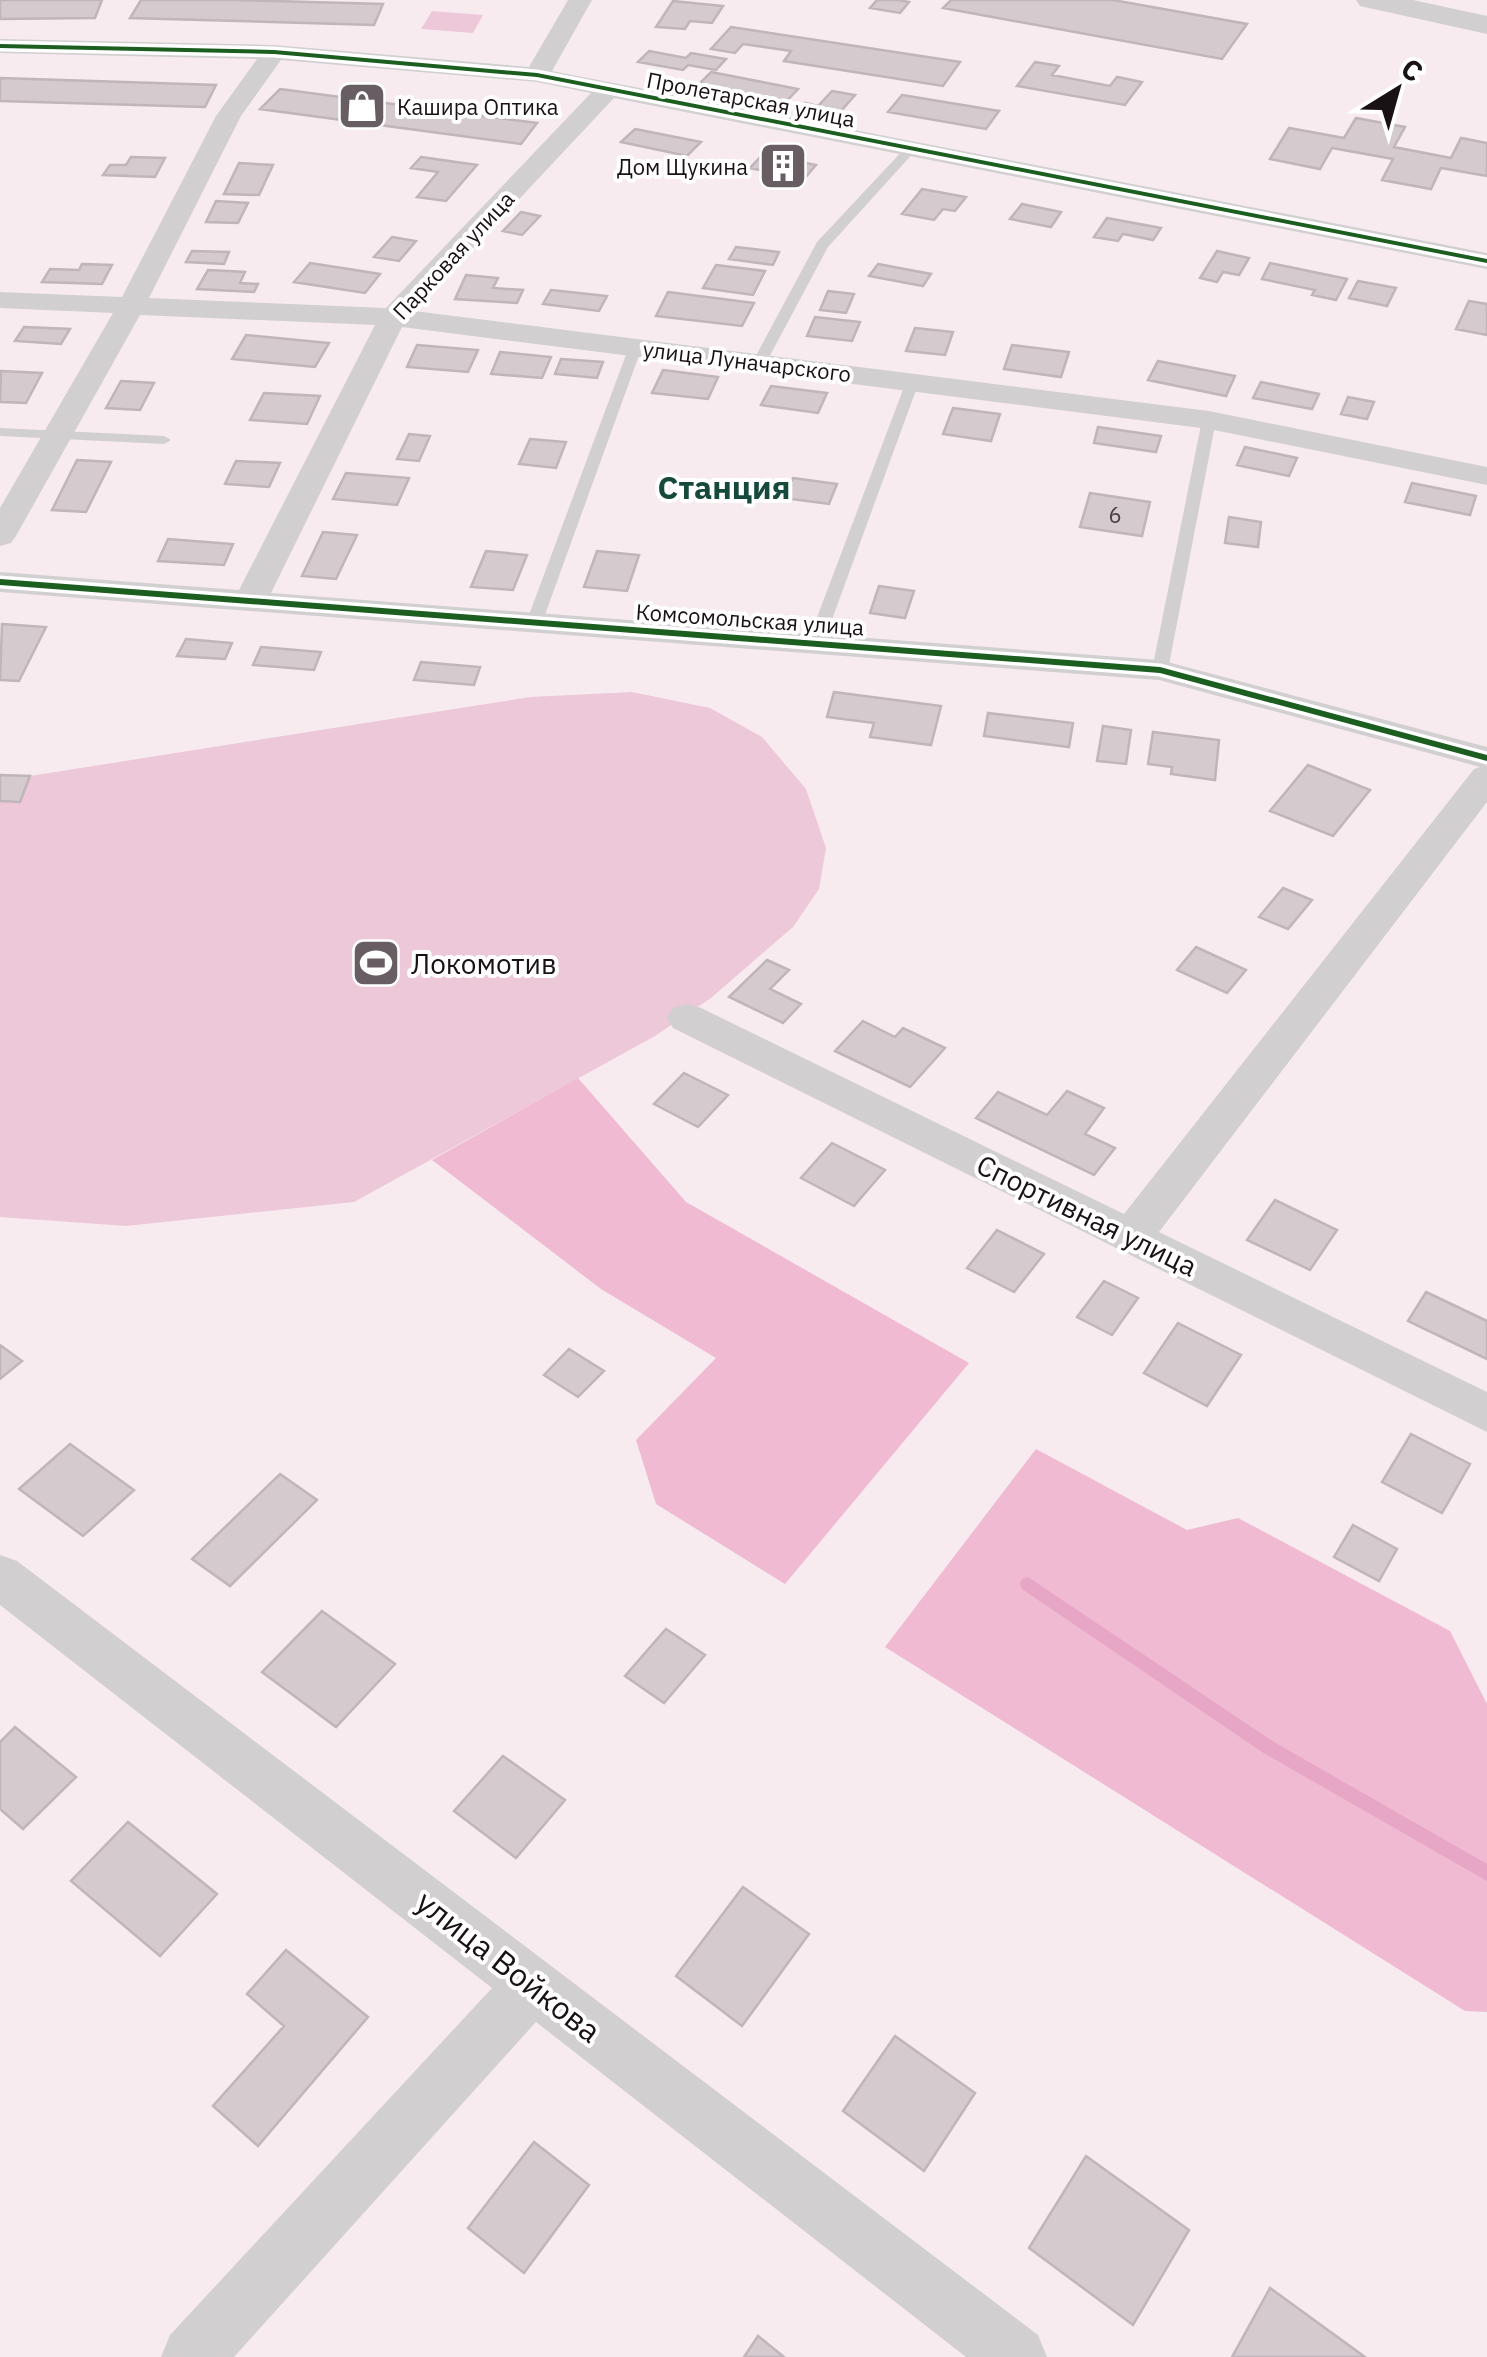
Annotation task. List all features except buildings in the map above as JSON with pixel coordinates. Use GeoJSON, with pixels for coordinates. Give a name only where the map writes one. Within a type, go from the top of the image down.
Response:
{"type":"FeatureCollection","features":[{"type":"Feature","properties":{"kind":"main road"},"geometry":{"type":"LineString","coordinates":[[1371,0],[1487,25]]}},
{"type":"Feature","properties":{"kind":"street"},"geometry":{"type":"LineString","coordinates":[[537,75],[580,0]]}},
{"type":"Feature","properties":{"kind":"street","name":"Пролетарская улица"},"geometry":{"type":"LineString","coordinates":[[0,46],[274,52],[537,75],[606,92],[1487,261]]}},
{"type":"Feature","properties":{"kind":"street"},"geometry":{"type":"LineString","coordinates":[[0,536],[130,306],[228,116],[274,52]]}},
{"type":"Feature","properties":{"kind":"street","name":"Парковая улица"},"geometry":{"type":"LineString","coordinates":[[250,601],[393,317],[606,92]]}},
{"type":"Feature","properties":{"kind":"street","name":"улица Луначарского"},"geometry":{"type":"LineString","coordinates":[[0,300],[393,317],[1210,420],[1487,476]]}},
{"type":"Feature","properties":{"kind":"street","name":"Комсомольская улица"},"geometry":{"type":"LineString","coordinates":[[0,582],[1160,670],[1487,758]]}},
{"type":"Feature","properties":{"kind":"street"},"geometry":{"type":"LineString","coordinates":[[1132,1237],[1487,777]]}},
{"type":"Feature","properties":{"kind":"street","name":"Спортивная улица"},"geometry":{"type":"LineString","coordinates":[[687,1018],[1487,1412]]}},
{"type":"Feature","properties":{"kind":"street","name":"улица Войкова"},"geometry":{"type":"LineString","coordinates":[[0,1576],[1016,2357]]}},
{"type":"Feature","properties":{"kind":"street"},"geometry":{"type":"LineString","coordinates":[[192,2357],[534,1984]]}},
{"type":"Feature","properties":{"kind":"lane"},"geometry":{"type":"LineString","coordinates":[[759,363],[822,245],[910,150]]}},
{"type":"Feature","properties":{"kind":"lane"},"geometry":{"type":"LineString","coordinates":[[534,623],[635,347]]}},
{"type":"Feature","properties":{"kind":"lane"},"geometry":{"type":"LineString","coordinates":[[815,644],[912,382]]}},
{"type":"Feature","properties":{"kind":"lane"},"geometry":{"type":"LineString","coordinates":[[1160,670],[1210,420]]}},
{"type":"Feature","properties":{"kind":"lane"},"geometry":{"type":"LineString","coordinates":[[0,432],[164,440]]}},
{"type":"Feature","properties":{"kind":"shaded area"},"geometry":{"type":"Polygon","coordinates":[[[432,11],[483,15],[473,33],[421,29],[432,11]]]}},
{"type":"Feature","properties":{"kind":"shaded area","name":"Локомотив"},"geometry":{"type":"Polygon","coordinates":[[[632,692],[710,708],[762,737],[806,789],[826,848],[819,889],[793,927],[711,998],[655,1036],[354,1202],[126,1226],[0,1217],[0,775],[30,776],[530,697],[632,692]]]}},
{"type":"Feature","properties":{"kind":"shaded area"},"geometry":{"type":"Polygon","coordinates":[[[578,1078],[686,1202],[969,1363],[785,1584],[656,1504],[636,1440],[716,1358],[601,1289],[432,1160],[578,1078]]]}},
{"type":"Feature","properties":{"kind":"shaded area"},"geometry":{"type":"Polygon","coordinates":[[[1036,1449],[1187,1530],[1238,1518],[1450,1631],[1487,1704],[1487,2012],[1465,2011],[885,1647],[1036,1449]]]}},
{"type":"Feature","properties":{"kind":"waterway"},"geometry":{"type":"LineString","coordinates":[[1028,1584],[1268,1747],[1487,1873]]}},
{"type":"Feature","properties":{"kind":"cycle path"},"geometry":{"type":"LineString","coordinates":[[0,46],[274,52],[537,75],[1487,261]]}},
{"type":"Feature","properties":{"kind":"cycle path"},"geometry":{"type":"LineString","coordinates":[[0,582],[1160,670],[1487,758]]}},
{"type":"Feature","properties":{"kind":"place","name":"Кашира Оптика"},"geometry":{"type":"Point","coordinates":[362,106]}},
{"type":"Feature","properties":{"kind":"place","name":"Дом Щукина"},"geometry":{"type":"Point","coordinates":[783,166]}},
{"type":"Feature","properties":{"kind":"place","name":"Локомотив"},"geometry":{"type":"Point","coordinates":[376,963]}},
{"type":"Feature","properties":{"kind":"district","name":"Станция"},"geometry":{"type":"Point","coordinates":[724,487]}}]}
